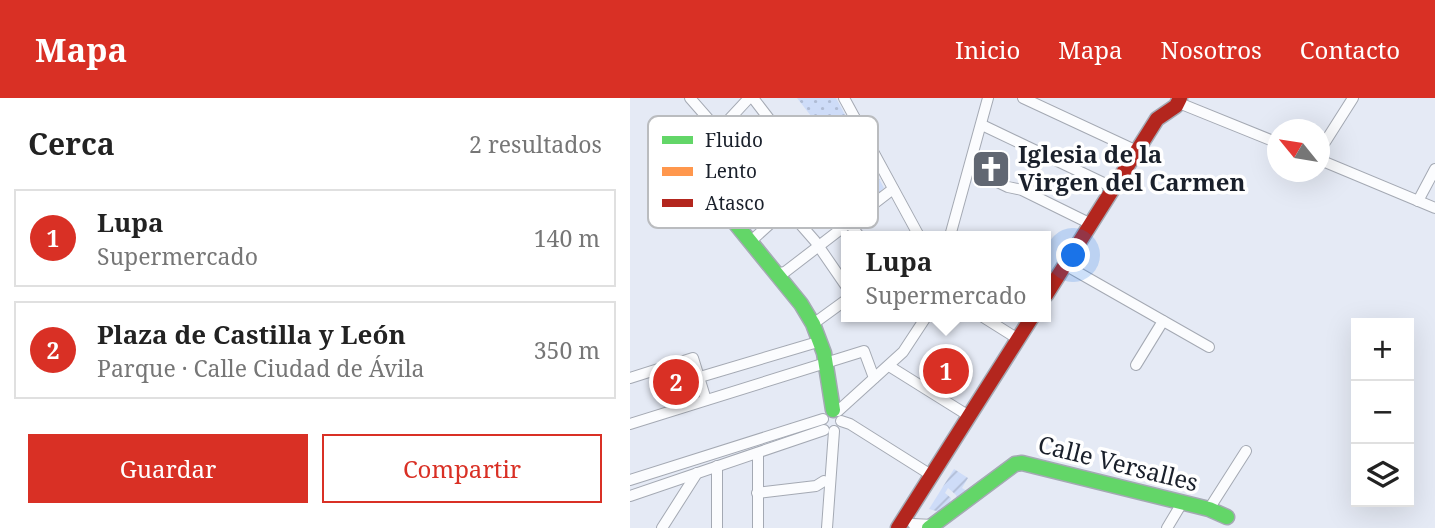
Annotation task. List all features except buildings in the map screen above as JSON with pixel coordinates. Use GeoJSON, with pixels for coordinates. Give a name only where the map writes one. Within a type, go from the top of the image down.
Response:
{"type":"FeatureCollection","features":[{"type":"Feature","properties":{"kind":"main road"},"geometry":{"type":"LineString","coordinates":[[1051,287],[1170,102]]}},
{"type":"Feature","properties":{"kind":"main road"},"geometry":{"type":"LineString","coordinates":[[737,228],[813,324],[827,363],[831,422]]}},
{"type":"Feature","properties":{"kind":"main road"},"geometry":{"type":"LineString","coordinates":[[907,524],[931,475],[1029,322]]}},
{"type":"Feature","properties":{"kind":"main road","name":"Calle Versalles"},"geometry":{"type":"LineString","coordinates":[[931,526],[1015,464],[1209,509],[1227,517]]}},
{"type":"Feature","properties":{"kind":"street"},"geometry":{"type":"LineString","coordinates":[[690,98],[706,116]]}},
{"type":"Feature","properties":{"kind":"street"},"geometry":{"type":"LineString","coordinates":[[732,116],[751,98],[766,116]]}},
{"type":"Feature","properties":{"kind":"street"},"geometry":{"type":"LineString","coordinates":[[844,98],[853,116]]}},
{"type":"Feature","properties":{"kind":"street"},"geometry":{"type":"LineString","coordinates":[[951,231],[988,98]]}},
{"type":"Feature","properties":{"kind":"street"},"geometry":{"type":"LineString","coordinates":[[1023,98],[1137,151]]}},
{"type":"Feature","properties":{"kind":"street"},"geometry":{"type":"LineString","coordinates":[[1330,134],[1353,98]]}},
{"type":"Feature","properties":{"kind":"street"},"geometry":{"type":"LineString","coordinates":[[1170,102],[1267,139]]}},
{"type":"Feature","properties":{"kind":"street"},"geometry":{"type":"LineString","coordinates":[[982,125],[1114,188]]}},
{"type":"Feature","properties":{"kind":"street"},"geometry":{"type":"LineString","coordinates":[[878,161],[916,231]]}},
{"type":"Feature","properties":{"kind":"street"},"geometry":{"type":"LineString","coordinates":[[1330,164],[1435,208]]}},
{"type":"Feature","properties":{"kind":"street"},"geometry":{"type":"LineString","coordinates":[[970,169],[1091,224]]}},
{"type":"Feature","properties":{"kind":"street"},"geometry":{"type":"LineString","coordinates":[[1418,201],[1435,169]]}},
{"type":"Feature","properties":{"kind":"street"},"geometry":{"type":"LineString","coordinates":[[878,201],[893,189]]}},
{"type":"Feature","properties":{"kind":"street"},"geometry":{"type":"LineString","coordinates":[[750,242],[765,228]]}},
{"type":"Feature","properties":{"kind":"street"},"geometry":{"type":"LineString","coordinates":[[804,228],[841,279]]}},
{"type":"Feature","properties":{"kind":"street"},"geometry":{"type":"LineString","coordinates":[[775,274],[785,272],[843,228]]}},
{"type":"Feature","properties":{"kind":"street"},"geometry":{"type":"LineString","coordinates":[[1065,265],[1209,347]]}},
{"type":"Feature","properties":{"kind":"street"},"geometry":{"type":"LineString","coordinates":[[813,324],[841,304]]}},
{"type":"Feature","properties":{"kind":"street"},"geometry":{"type":"LineString","coordinates":[[1136,365],[1163,321]]}},
{"type":"Feature","properties":{"kind":"street"},"geometry":{"type":"LineString","coordinates":[[630,496],[758,453],[831,422],[903,352],[923,322]]}},
{"type":"Feature","properties":{"kind":"street"},"geometry":{"type":"LineString","coordinates":[[991,322],[1018,339]]}},
{"type":"Feature","properties":{"kind":"street"},"geometry":{"type":"LineString","coordinates":[[700,377],[821,341]]}},
{"type":"Feature","properties":{"kind":"street"},"geometry":{"type":"LineString","coordinates":[[630,424],[864,351],[874,378]]}},
{"type":"Feature","properties":{"kind":"street"},"geometry":{"type":"LineString","coordinates":[[630,378],[693,358],[706,400]]}},
{"type":"Feature","properties":{"kind":"street"},"geometry":{"type":"LineString","coordinates":[[888,366],[969,416]]}},
{"type":"Feature","properties":{"kind":"street"},"geometry":{"type":"LineString","coordinates":[[824,528],[824,481],[831,422]]}},
{"type":"Feature","properties":{"kind":"street"},"geometry":{"type":"LineString","coordinates":[[824,528],[831,422]]}},
{"type":"Feature","properties":{"kind":"street"},"geometry":{"type":"LineString","coordinates":[[630,480],[831,422],[850,424],[931,475]]}},
{"type":"Feature","properties":{"kind":"street"},"geometry":{"type":"LineString","coordinates":[[1209,509],[1246,451]]}},
{"type":"Feature","properties":{"kind":"street"},"geometry":{"type":"LineString","coordinates":[[758,453],[758,528]]}},
{"type":"Feature","properties":{"kind":"street"},"geometry":{"type":"LineString","coordinates":[[717,466],[718,528]]}},
{"type":"Feature","properties":{"kind":"street"},"geometry":{"type":"LineString","coordinates":[[662,528],[697,473]]}},
{"type":"Feature","properties":{"kind":"street"},"geometry":{"type":"LineString","coordinates":[[757,493],[816,486],[824,481]]}},
{"type":"Feature","properties":{"kind":"street"},"geometry":{"type":"LineString","coordinates":[[1167,528],[1182,503]]}},
{"type":"Feature","properties":{"kind":"street","name":"Calle Versalles"},"geometry":{"type":"LineString","coordinates":[[907,524],[931,526]]}},
{"type":"Feature","properties":{"kind":"shaded area"},"geometry":{"type":"Polygon","coordinates":[[[797,98],[836,98],[846,116],[811,116],[797,98]]]}},
{"type":"Feature","properties":{"kind":"shaded area"},"geometry":{"type":"Polygon","coordinates":[[[878,177],[884,188],[878,193],[878,177]]]}},
{"type":"Feature","properties":{"kind":"shaded area"},"geometry":{"type":"Polygon","coordinates":[[[690,364],[700,396],[664,407],[654,375],[690,364]]]}},
{"type":"Feature","properties":{"kind":"shaded area"},"geometry":{"type":"Polygon","coordinates":[[[954,469],[968,478],[962,488],[967,491],[957,499],[948,488],[945,493],[951,498],[949,505],[940,512],[929,509],[954,469]]]}},
{"type":"Feature","properties":{"kind":"traffic: fast"},"geometry":{"type":"LineString","coordinates":[[739,228],[801,304],[813,324],[824,353],[833,410]]}},
{"type":"Feature","properties":{"kind":"traffic: fast"},"geometry":{"type":"LineString","coordinates":[[929,528],[1015,464],[1022,463],[1209,509],[1227,517]]}},
{"type":"Feature","properties":{"kind":"traffic: jam"},"geometry":{"type":"LineString","coordinates":[[1051,287],[1157,119],[1176,106],[1180,98]]}},
{"type":"Feature","properties":{"kind":"traffic: jam"},"geometry":{"type":"LineString","coordinates":[[898,528],[1029,322]]}},
{"type":"Feature","properties":{"kind":"place","name":"Iglesia de la Virgen del Carmen"},"geometry":{"type":"Point","coordinates":[991,169]}},
{"type":"Feature","properties":{"kind":"place","name":"Lupa"},"geometry":{"type":"Point","coordinates":[946,371]}},
{"type":"Feature","properties":{"kind":"place","name":"Plaza de Castilla y León"},"geometry":{"type":"Point","coordinates":[676,382]}}]}
